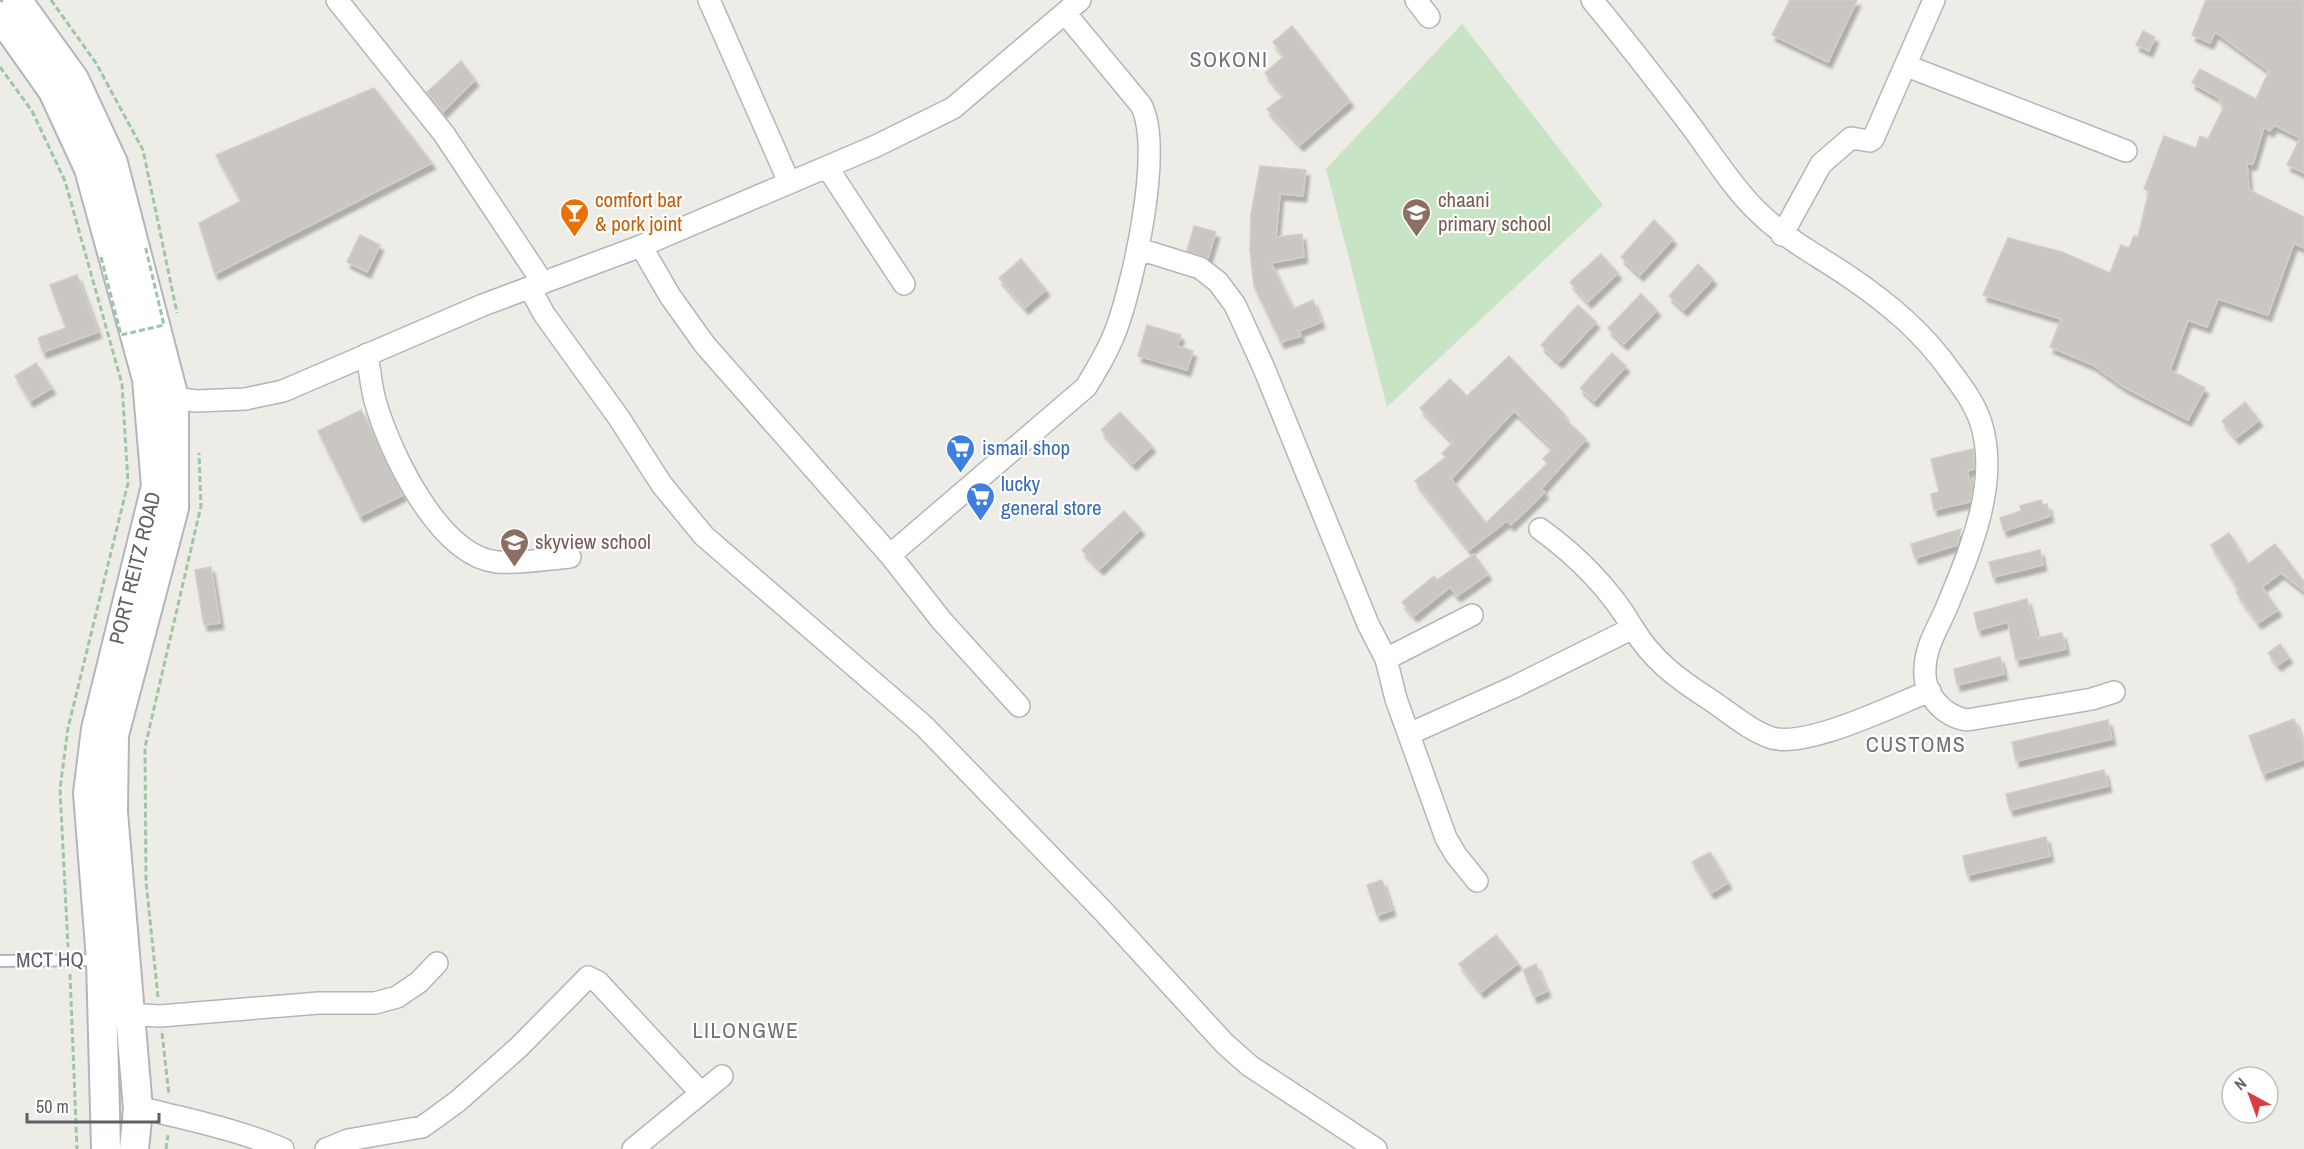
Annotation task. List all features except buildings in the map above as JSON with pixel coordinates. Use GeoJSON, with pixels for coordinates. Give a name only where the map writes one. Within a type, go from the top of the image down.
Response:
{"type":"FeatureCollection","features":[{"type":"Feature","properties":{"kind":"main road"},"geometry":{"type":"LineString","coordinates":[[17,0],[74,79],[114,163],[174,398],[174,508],[114,735],[113,812],[138,1108],[134,1149]]}},
{"type":"Feature","properties":{"kind":"main road","name":"PORT REITZ ROAD"},"geometry":{"type":"LineString","coordinates":[[0,16],[53,91],[89,169],[147,379],[156,486],[96,729],[88,793],[101,960],[106,1149]]}},
{"type":"Feature","properties":{"kind":"street"},"geometry":{"type":"LineString","coordinates":[[337,0],[444,134],[537,285],[544,314],[620,418],[662,485],[704,536],[924,726],[1103,911],[1225,1044],[1250,1066],[1376,1149]]}},
{"type":"Feature","properties":{"kind":"street"},"geometry":{"type":"LineString","coordinates":[[709,0],[789,182]]}},
{"type":"Feature","properties":{"kind":"street"},"geometry":{"type":"LineString","coordinates":[[1416,0],[1429,17]]}},
{"type":"Feature","properties":{"kind":"street"},"geometry":{"type":"LineString","coordinates":[[1592,0],[1642,61],[1753,207],[1782,235],[1848,276],[1910,322],[1938,352],[1966,393],[1981,423],[1988,463],[1981,509],[1966,560],[1929,648],[1924,670],[1937,705],[1957,718],[1967,720],[2092,699],[2114,692]]}},
{"type":"Feature","properties":{"kind":"street"},"geometry":{"type":"LineString","coordinates":[[1782,235],[1821,164],[1851,138],[1870,141],[1873,139],[1934,0]]}},
{"type":"Feature","properties":{"kind":"street"},"geometry":{"type":"LineString","coordinates":[[174,398],[196,401],[245,399],[283,391],[367,354],[537,285],[641,246],[827,167],[952,108],[1073,7],[1142,105],[1148,118],[1149,153],[1138,249],[1117,329],[1104,359],[1086,387],[890,555]]}},
{"type":"Feature","properties":{"kind":"street"},"geometry":{"type":"LineString","coordinates":[[1907,66],[2126,151]]}},
{"type":"Feature","properties":{"kind":"street"},"geometry":{"type":"LineString","coordinates":[[827,167],[904,284]]}},
{"type":"Feature","properties":{"kind":"street"},"geometry":{"type":"LineString","coordinates":[[641,246],[670,296],[705,345],[890,555],[942,621],[1019,706]]}},
{"type":"Feature","properties":{"kind":"street"},"geometry":{"type":"LineString","coordinates":[[1138,249],[1200,268],[1218,282],[1235,305],[1263,366],[1341,561],[1386,659],[1396,699],[1446,838],[1466,869],[1477,880]]}},
{"type":"Feature","properties":{"kind":"street"},"geometry":{"type":"LineString","coordinates":[[367,354],[375,403],[387,435],[429,515],[447,536],[476,556],[496,562],[570,557]]}},
{"type":"Feature","properties":{"kind":"street"},"geometry":{"type":"LineString","coordinates":[[1540,529],[1570,552],[1623,612],[1644,646],[1661,665],[1751,727],[1773,738],[1809,737],[1930,691]]}},
{"type":"Feature","properties":{"kind":"street"},"geometry":{"type":"LineString","coordinates":[[1386,659],[1472,615]]}},
{"type":"Feature","properties":{"kind":"street"},"geometry":{"type":"LineString","coordinates":[[1409,734],[1514,687],[1633,628]]}},
{"type":"Feature","properties":{"kind":"street"},"geometry":{"type":"LineString","coordinates":[[130,1018],[142,1015],[160,1016],[302,1004],[375,1003],[397,997],[419,982],[437,963]]}},
{"type":"Feature","properties":{"kind":"street"},"geometry":{"type":"LineString","coordinates":[[326,1149],[348,1140],[422,1127],[519,1047],[588,977],[595,978],[701,1093]]}},
{"type":"Feature","properties":{"kind":"street"},"geometry":{"type":"LineString","coordinates":[[633,1149],[722,1076]]}},
{"type":"Feature","properties":{"kind":"street"},"geometry":{"type":"LineString","coordinates":[[138,1108],[150,1108],[210,1124],[283,1149]]}},
{"type":"Feature","properties":{"kind":"lane","name":"MCT HQ"},"geometry":{"type":"LineString","coordinates":[[0,961],[101,960]]}},
{"type":"Feature","properties":{"kind":"path"},"geometry":{"type":"LineString","coordinates":[[0,67],[32,111],[65,181],[122,384],[128,483],[68,728],[60,789],[78,1149]]}},
{"type":"Feature","properties":{"kind":"path"},"geometry":{"type":"LineString","coordinates":[[101,257],[121,335],[164,325],[145,245]]}},
{"type":"Feature","properties":{"kind":"green space"},"geometry":{"type":"Polygon","coordinates":[[[1462,24],[1603,205],[1387,407],[1326,169],[1462,24]]]}},
{"type":"Feature","properties":{"kind":"place","name":"comfort bar & pork joint"},"geometry":{"type":"Point","coordinates":[574,238]}},
{"type":"Feature","properties":{"kind":"place","name":"chaani primary school"},"geometry":{"type":"Point","coordinates":[1417,238]}},
{"type":"Feature","properties":{"kind":"place","name":"ismail shop"},"geometry":{"type":"Point","coordinates":[961,474]}},
{"type":"Feature","properties":{"kind":"place","name":"lucky general store"},"geometry":{"type":"Point","coordinates":[980,522]}},
{"type":"Feature","properties":{"kind":"place","name":"skyview school"},"geometry":{"type":"Point","coordinates":[514,568]}},
{"type":"Feature","properties":{"kind":"district","name":"SOKONI"},"geometry":{"type":"Point","coordinates":[1229,59]}},
{"type":"Feature","properties":{"kind":"district","name":"CUSTOMS"},"geometry":{"type":"Point","coordinates":[1916,744]}},
{"type":"Feature","properties":{"kind":"district","name":"LILONGWE"},"geometry":{"type":"Point","coordinates":[746,1030]}}]}
